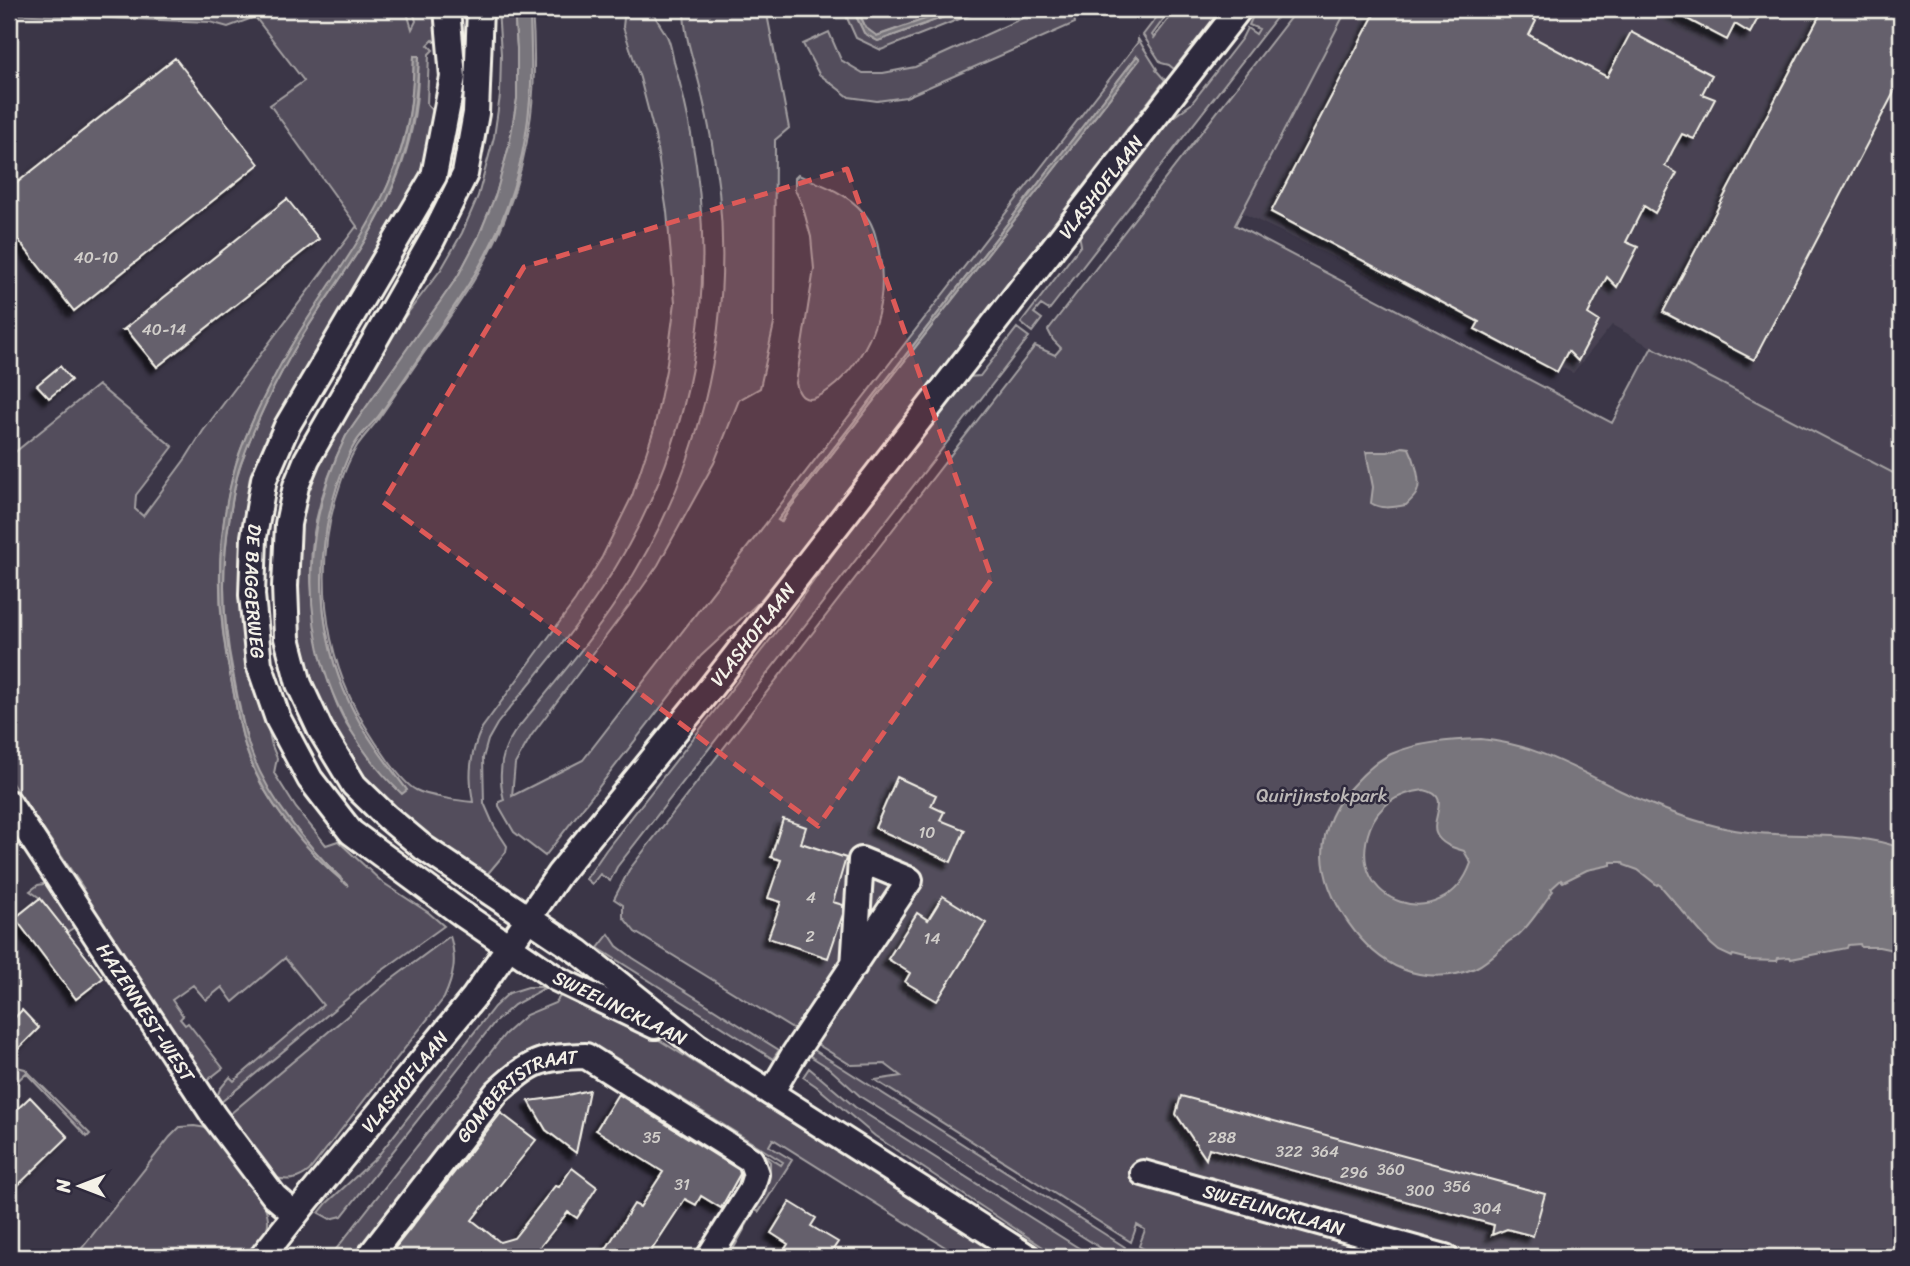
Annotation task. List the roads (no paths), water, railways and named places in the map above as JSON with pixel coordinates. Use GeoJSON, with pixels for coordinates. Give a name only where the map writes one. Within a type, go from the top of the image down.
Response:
{"type":"FeatureCollection","features":[{"type":"Feature","properties":{"kind":"street","name":"DE BAGGERWEG"},"geometry":{"type":"LineString","coordinates":[[447,9],[453,77],[434,176],[287,426],[264,479],[254,537],[252,595],[260,664],[278,719],[310,779],[351,832],[461,914],[509,946]]}},
{"type":"Feature","properties":{"kind":"street","name":"DE BAGGERWEG"},"geometry":{"type":"LineString","coordinates":[[480,9],[476,113],[465,174],[432,240],[307,459],[296,485],[288,524],[285,586],[287,638],[299,684],[320,729],[354,785],[424,848],[529,918]]}},
{"type":"Feature","properties":{"kind":"street","name":"VLASHOFLAAN"},"geometry":{"type":"LineString","coordinates":[[262,1257],[474,996],[559,874],[712,686],[1239,9]]}},
{"type":"Feature","properties":{"kind":"street","name":"HAZENNEST-WEST"},"geometry":{"type":"LineString","coordinates":[[9,803],[214,1116],[274,1196],[295,1214]]}},
{"type":"Feature","properties":{"kind":"street","name":"SWEELINCKLAAN"},"geometry":{"type":"LineString","coordinates":[[529,918],[579,952],[697,1046],[1028,1257]]}},
{"type":"Feature","properties":{"kind":"street","name":"SWEELINCKLAAN"},"geometry":{"type":"LineString","coordinates":[[509,946],[557,979],[697,1046]]}},
{"type":"Feature","properties":{"kind":"street"},"geometry":{"type":"LineString","coordinates":[[771,1093],[854,966]]}},
{"type":"Feature","properties":{"kind":"street","name":"GOMBERTSTRAAT"},"geometry":{"type":"LineString","coordinates":[[369,1257],[497,1092],[518,1072],[534,1063],[555,1057],[586,1056],[751,1160],[756,1174],[751,1190],[709,1257]]}},
{"type":"Feature","properties":{"kind":"street","name":"SWEELINCKLAAN"},"geometry":{"type":"LineString","coordinates":[[1143,1173],[1445,1257]]}},
{"type":"Feature","properties":{"kind":"park label","name":"Quirijnstokpark"},"geometry":{"type":"Point","coordinates":[1322,795]}}]}
